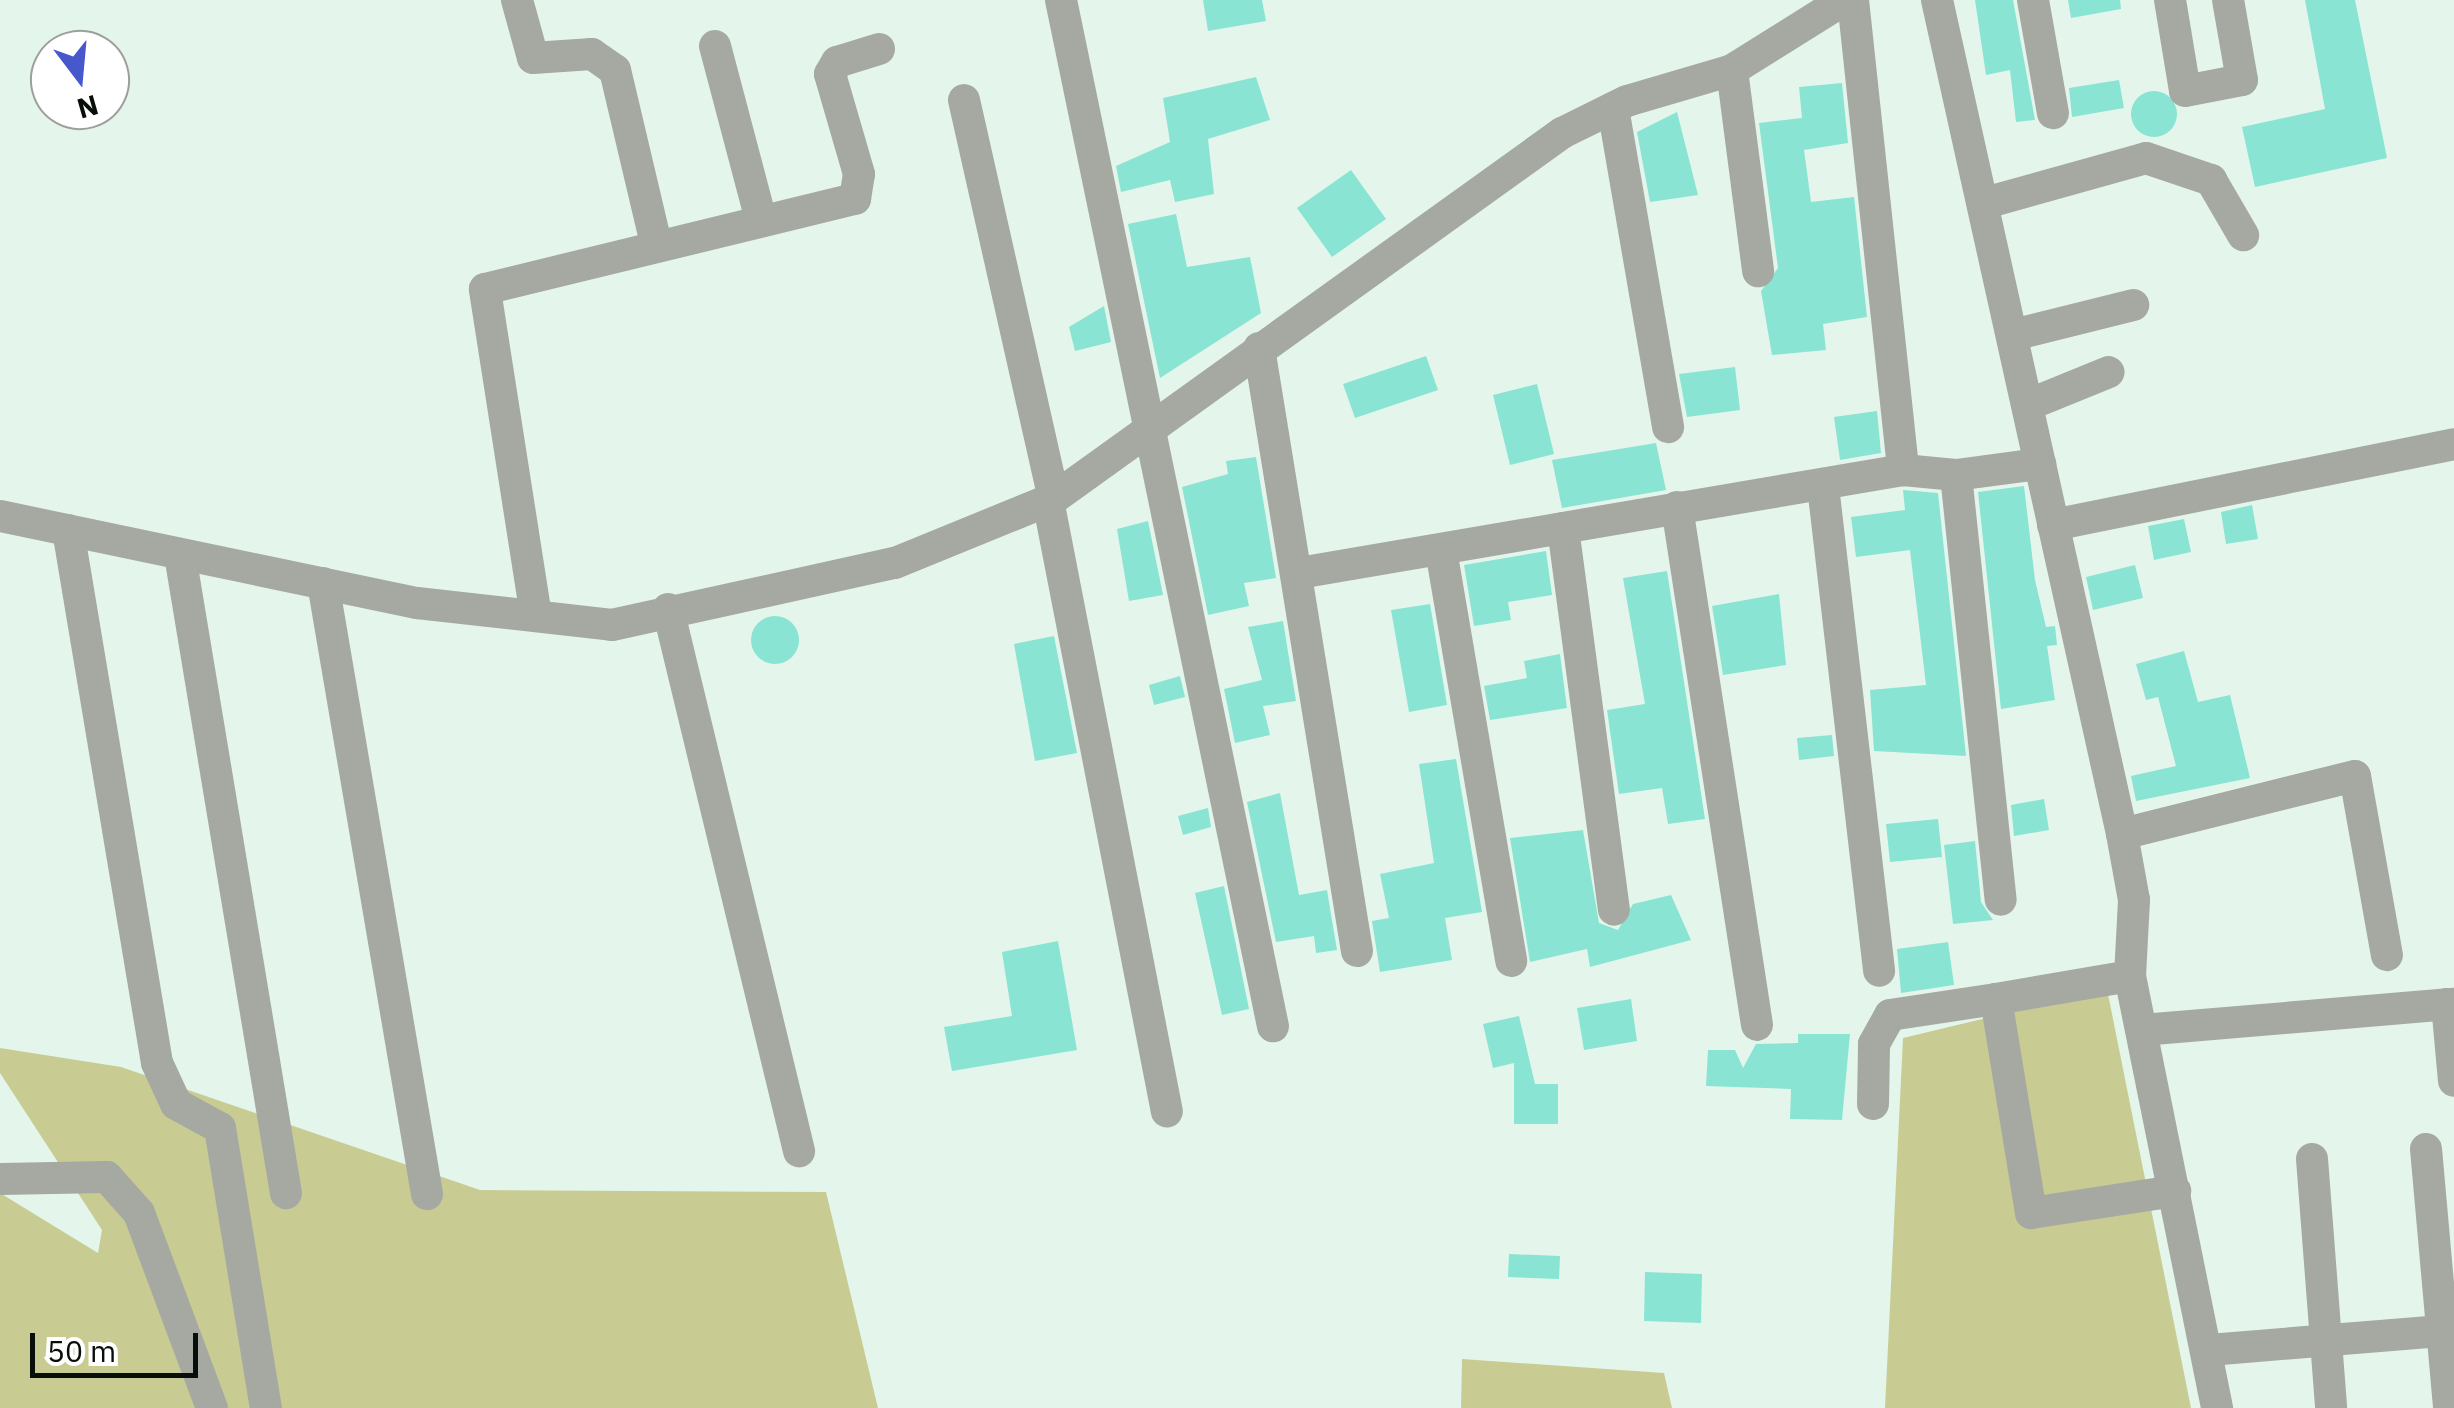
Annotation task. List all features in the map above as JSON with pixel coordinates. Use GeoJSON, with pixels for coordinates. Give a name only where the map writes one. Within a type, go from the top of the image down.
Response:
{"type":"FeatureCollection","features":[{"type":"Feature","properties":{"kind":"street"},"geometry":{"type":"LineString","coordinates":[[517,0],[533,58],[592,54],[615,70],[656,244]]}},
{"type":"Feature","properties":{"kind":"street"},"geometry":{"type":"LineString","coordinates":[[1061,0],[1273,1026]]}},
{"type":"Feature","properties":{"kind":"street"},"geometry":{"type":"LineString","coordinates":[[0,516],[324,584],[612,625],[668,609],[896,563],[1051,499],[1436,217],[1613,108],[1732,70],[1844,0]]}},
{"type":"Feature","properties":{"kind":"street"},"geometry":{"type":"LineString","coordinates":[[1853,0],[1904,470]]}},
{"type":"Feature","properties":{"kind":"street"},"geometry":{"type":"LineString","coordinates":[[1936,0],[1985,203],[2122,834],[2134,900],[2130,976],[2218,1408]]}},
{"type":"Feature","properties":{"kind":"street"},"geometry":{"type":"LineString","coordinates":[[2033,0],[2053,113]]}},
{"type":"Feature","properties":{"kind":"street"},"geometry":{"type":"LineString","coordinates":[[2170,0],[2185,91],[2242,80],[2228,0]]}},
{"type":"Feature","properties":{"kind":"street"},"geometry":{"type":"LineString","coordinates":[[715,46],[761,220]]}},
{"type":"Feature","properties":{"kind":"street"},"geometry":{"type":"LineString","coordinates":[[536,616],[485,289],[656,244],[855,200],[860,174],[830,74],[836,62],[879,49]]}},
{"type":"Feature","properties":{"kind":"street"},"geometry":{"type":"LineString","coordinates":[[1732,70],[1758,271]]}},
{"type":"Feature","properties":{"kind":"street"},"geometry":{"type":"LineString","coordinates":[[964,100],[1051,499],[1168,1112]]}},
{"type":"Feature","properties":{"kind":"street"},"geometry":{"type":"LineString","coordinates":[[1613,108],[1668,426]]}},
{"type":"Feature","properties":{"kind":"street"},"geometry":{"type":"LineString","coordinates":[[1985,203],[2146,158],[2210,180],[2243,236]]}},
{"type":"Feature","properties":{"kind":"street"},"geometry":{"type":"LineString","coordinates":[[2012,335],[2133,304]]}},
{"type":"Feature","properties":{"kind":"street"},"geometry":{"type":"LineString","coordinates":[[1259,348],[1300,574],[1357,951]]}},
{"type":"Feature","properties":{"kind":"street"},"geometry":{"type":"LineString","coordinates":[[2028,405],[2108,372]]}},
{"type":"Feature","properties":{"kind":"street"},"geometry":{"type":"LineString","coordinates":[[2054,525],[2454,444]]}},
{"type":"Feature","properties":{"kind":"street"},"geometry":{"type":"LineString","coordinates":[[1300,574],[1904,470],[1956,475],[2040,464]]}},
{"type":"Feature","properties":{"kind":"street"},"geometry":{"type":"LineString","coordinates":[[1956,475],[2001,900]]}},
{"type":"Feature","properties":{"kind":"street"},"geometry":{"type":"LineString","coordinates":[[1823,486],[1879,971]]}},
{"type":"Feature","properties":{"kind":"street"},"geometry":{"type":"LineString","coordinates":[[1677,508],[1757,1025]]}},
{"type":"Feature","properties":{"kind":"street"},"geometry":{"type":"LineString","coordinates":[[1563,528],[1614,910]]}},
{"type":"Feature","properties":{"kind":"street"},"geometry":{"type":"LineString","coordinates":[[68,530],[157,1063],[176,1104],[220,1128],[266,1408]]}},
{"type":"Feature","properties":{"kind":"street"},"geometry":{"type":"LineString","coordinates":[[1441,550],[1511,961]]}},
{"type":"Feature","properties":{"kind":"street"},"geometry":{"type":"LineString","coordinates":[[180,556],[286,1193]]}},
{"type":"Feature","properties":{"kind":"street"},"geometry":{"type":"LineString","coordinates":[[324,584],[427,1194]]}},
{"type":"Feature","properties":{"kind":"street"},"geometry":{"type":"LineString","coordinates":[[668,609],[799,1151]]}},
{"type":"Feature","properties":{"kind":"street"},"geometry":{"type":"LineString","coordinates":[[2122,834],[2355,776],[2387,955]]}},
{"type":"Feature","properties":{"kind":"street"},"geometry":{"type":"LineString","coordinates":[[1873,1104],[1874,1044],[1890,1015],[2130,976]]}},
{"type":"Feature","properties":{"kind":"street"},"geometry":{"type":"LineString","coordinates":[[1996,999],[2031,1213],[2174,1191]]}},
{"type":"Feature","properties":{"kind":"street"},"geometry":{"type":"LineString","coordinates":[[2142,1030],[2450,1004],[2454,1080]]}},
{"type":"Feature","properties":{"kind":"street"},"geometry":{"type":"LineString","coordinates":[[2426,1149],[2448,1331],[2449,1408]]}},
{"type":"Feature","properties":{"kind":"street"},"geometry":{"type":"LineString","coordinates":[[2312,1160],[2331,1408]]}},
{"type":"Feature","properties":{"kind":"street"},"geometry":{"type":"LineString","coordinates":[[0,1179],[107,1177],[139,1213],[212,1408]]}},
{"type":"Feature","properties":{"kind":"street"},"geometry":{"type":"LineString","coordinates":[[2209,1350],[2448,1331]]}},
{"type":"Feature","properties":{"kind":"green space"},"geometry":{"type":"Polygon","coordinates":[[[2107,989],[2191,1408],[1885,1408],[1903,1038],[2107,989]]]}},
{"type":"Feature","properties":{"kind":"green space"},"geometry":{"type":"Polygon","coordinates":[[[0,1048],[121,1067],[480,1190],[826,1192],[878,1408],[0,1408],[0,1193],[98,1253],[102,1230],[0,1073],[0,1048]]]}},
{"type":"Feature","properties":{"kind":"green space"},"geometry":{"type":"Polygon","coordinates":[[[1462,1359],[1664,1373],[1672,1408],[1461,1408],[1462,1359]]]}},
{"type":"Feature","properties":{"kind":"building"},"geometry":{"type":"Polygon","coordinates":[[[1203,0],[1262,0],[1266,21],[1208,31],[1203,0]]]}},
{"type":"Feature","properties":{"kind":"building"},"geometry":{"type":"Polygon","coordinates":[[[1975,0],[2013,0],[2035,120],[2016,122],[2010,70],[1986,75],[1975,0]]]}},
{"type":"Feature","properties":{"kind":"building"},"geometry":{"type":"Polygon","coordinates":[[[2068,0],[2120,0],[2121,9],[2071,18],[2068,0]]]}},
{"type":"Feature","properties":{"kind":"building"},"geometry":{"type":"Polygon","coordinates":[[[2305,0],[2355,0],[2387,158],[2255,187],[2242,127],[2325,109],[2305,0]]]}},
{"type":"Feature","properties":{"kind":"building"},"geometry":{"type":"Polygon","coordinates":[[[1256,77],[1270,120],[1208,139],[1214,194],[1175,202],[1170,180],[1121,192],[1116,166],[1170,142],[1163,98],[1256,77]]]}},
{"type":"Feature","properties":{"kind":"building"},"geometry":{"type":"Polygon","coordinates":[[[2119,80],[2124,108],[2072,117],[2069,88],[2119,80]]]}},
{"type":"Feature","properties":{"kind":"building"},"geometry":{"type":"Polygon","coordinates":[[[1842,83],[1848,143],[1804,150],[1811,202],[1854,197],[1867,317],[1823,324],[1826,350],[1772,355],[1761,291],[1778,268],[1759,123],[1802,118],[1799,87],[1842,83]]]}},
{"type":"Feature","properties":{"kind":"building"},"geometry":{"type":"Polygon","coordinates":[[[2154,91],[2171,97],[2177,114],[2171,131],[2154,137],[2137,131],[2131,114],[2137,97],[2154,91]]]}},
{"type":"Feature","properties":{"kind":"building"},"geometry":{"type":"Polygon","coordinates":[[[1677,112],[1698,195],[1650,202],[1637,132],[1677,112]]]}},
{"type":"Feature","properties":{"kind":"building"},"geometry":{"type":"Polygon","coordinates":[[[1351,170],[1386,219],[1332,257],[1297,208],[1351,170]]]}},
{"type":"Feature","properties":{"kind":"building"},"geometry":{"type":"Polygon","coordinates":[[[1176,214],[1187,267],[1250,257],[1261,313],[1160,378],[1128,224],[1176,214]]]}},
{"type":"Feature","properties":{"kind":"building"},"geometry":{"type":"Polygon","coordinates":[[[1104,306],[1111,342],[1075,351],[1069,327],[1104,306]]]}},
{"type":"Feature","properties":{"kind":"building"},"geometry":{"type":"Polygon","coordinates":[[[1426,356],[1438,390],[1355,418],[1343,384],[1426,356]]]}},
{"type":"Feature","properties":{"kind":"building"},"geometry":{"type":"Polygon","coordinates":[[[1735,367],[1740,410],[1687,417],[1679,374],[1735,367]]]}},
{"type":"Feature","properties":{"kind":"building"},"geometry":{"type":"Polygon","coordinates":[[[1537,384],[1554,454],[1510,465],[1493,395],[1537,384]]]}},
{"type":"Feature","properties":{"kind":"building"},"geometry":{"type":"Polygon","coordinates":[[[1877,411],[1881,453],[1840,460],[1834,417],[1877,411]]]}},
{"type":"Feature","properties":{"kind":"building"},"geometry":{"type":"Polygon","coordinates":[[[1656,443],[1666,490],[1562,508],[1552,460],[1656,443]]]}},
{"type":"Feature","properties":{"kind":"building"},"geometry":{"type":"Polygon","coordinates":[[[1256,457],[1276,578],[1244,583],[1249,606],[1208,615],[1182,487],[1228,474],[1226,461],[1256,457]]]}},
{"type":"Feature","properties":{"kind":"building"},"geometry":{"type":"Polygon","coordinates":[[[2024,486],[2035,580],[2046,627],[2055,626],[2057,645],[2047,646],[2055,700],[2001,709],[1978,492],[2024,486]]]}},
{"type":"Feature","properties":{"kind":"building"},"geometry":{"type":"Polygon","coordinates":[[[1903,490],[1938,493],[1966,756],[1874,751],[1870,690],[1926,685],[1910,550],[1856,557],[1851,517],[1905,510],[1903,490]]]}},
{"type":"Feature","properties":{"kind":"building"},"geometry":{"type":"Polygon","coordinates":[[[2252,505],[2258,539],[2226,544],[2221,512],[2252,505]]]}},
{"type":"Feature","properties":{"kind":"building"},"geometry":{"type":"Polygon","coordinates":[[[2184,519],[2191,552],[2154,560],[2148,526],[2184,519]]]}},
{"type":"Feature","properties":{"kind":"building"},"geometry":{"type":"Polygon","coordinates":[[[1148,521],[1163,595],[1129,601],[1117,529],[1148,521]]]}},
{"type":"Feature","properties":{"kind":"building"},"geometry":{"type":"Polygon","coordinates":[[[1546,551],[1552,595],[1508,602],[1511,620],[1474,626],[1464,565],[1546,551]]]}},
{"type":"Feature","properties":{"kind":"building"},"geometry":{"type":"Polygon","coordinates":[[[2135,565],[2143,598],[2093,610],[2086,577],[2135,565]]]}},
{"type":"Feature","properties":{"kind":"building"},"geometry":{"type":"Polygon","coordinates":[[[1667,571],[1705,819],[1668,824],[1662,788],[1619,794],[1607,710],[1645,704],[1623,578],[1667,571]]]}},
{"type":"Feature","properties":{"kind":"building"},"geometry":{"type":"Polygon","coordinates":[[[1779,594],[1786,665],[1723,675],[1712,606],[1779,594]]]}},
{"type":"Feature","properties":{"kind":"building"},"geometry":{"type":"Polygon","coordinates":[[[1430,604],[1447,705],[1409,712],[1391,610],[1430,604]]]}},
{"type":"Feature","properties":{"kind":"building"},"geometry":{"type":"Polygon","coordinates":[[[775,616],[792,623],[799,640],[792,657],[775,664],[758,657],[751,640],[758,623],[775,616]]]}},
{"type":"Feature","properties":{"kind":"building"},"geometry":{"type":"Polygon","coordinates":[[[1283,621],[1296,701],[1263,706],[1270,735],[1235,743],[1224,689],[1262,680],[1248,627],[1283,621]]]}},
{"type":"Feature","properties":{"kind":"building"},"geometry":{"type":"Polygon","coordinates":[[[1054,636],[1077,753],[1035,761],[1014,644],[1054,636]]]}},
{"type":"Feature","properties":{"kind":"building"},"geometry":{"type":"Polygon","coordinates":[[[2184,651],[2198,702],[2230,695],[2250,778],[2136,801],[2131,776],[2176,766],[2158,697],[2146,700],[2136,664],[2184,651]]]}},
{"type":"Feature","properties":{"kind":"building"},"geometry":{"type":"Polygon","coordinates":[[[1560,654],[1567,708],[1490,720],[1484,686],[1527,678],[1524,661],[1560,654]]]}},
{"type":"Feature","properties":{"kind":"building"},"geometry":{"type":"Polygon","coordinates":[[[1180,676],[1185,697],[1154,705],[1149,685],[1180,676]]]}},
{"type":"Feature","properties":{"kind":"building"},"geometry":{"type":"Polygon","coordinates":[[[1832,735],[1834,756],[1799,760],[1797,738],[1832,735]]]}},
{"type":"Feature","properties":{"kind":"building"},"geometry":{"type":"Polygon","coordinates":[[[1456,759],[1482,912],[1445,918],[1452,960],[1380,972],[1372,921],[1389,918],[1380,874],[1434,863],[1419,764],[1456,759]]]}},
{"type":"Feature","properties":{"kind":"building"},"geometry":{"type":"Polygon","coordinates":[[[1280,793],[1299,895],[1327,890],[1337,950],[1316,953],[1314,936],[1276,942],[1247,802],[1280,793]]]}},
{"type":"Feature","properties":{"kind":"building"},"geometry":{"type":"Polygon","coordinates":[[[2044,799],[2049,830],[2014,836],[2011,805],[2044,799]]]}},
{"type":"Feature","properties":{"kind":"building"},"geometry":{"type":"Polygon","coordinates":[[[1208,808],[1211,827],[1183,835],[1178,816],[1208,808]]]}},
{"type":"Feature","properties":{"kind":"building"},"geometry":{"type":"Polygon","coordinates":[[[1938,819],[1942,857],[1890,862],[1886,824],[1938,819]]]}},
{"type":"Feature","properties":{"kind":"building"},"geometry":{"type":"Polygon","coordinates":[[[1583,830],[1599,923],[1618,930],[1633,904],[1671,895],[1691,940],[1590,967],[1587,949],[1530,962],[1510,838],[1583,830]]]}},
{"type":"Feature","properties":{"kind":"building"},"geometry":{"type":"Polygon","coordinates":[[[1975,841],[1981,902],[1993,920],[1953,924],[1944,845],[1975,841]]]}},
{"type":"Feature","properties":{"kind":"building"},"geometry":{"type":"Polygon","coordinates":[[[1224,886],[1249,1009],[1222,1015],[1195,893],[1224,886]]]}},
{"type":"Feature","properties":{"kind":"building"},"geometry":{"type":"Polygon","coordinates":[[[1058,941],[1077,1050],[952,1071],[944,1027],[1012,1016],[1002,952],[1058,941]]]}},
{"type":"Feature","properties":{"kind":"building"},"geometry":{"type":"Polygon","coordinates":[[[1948,942],[1954,985],[1901,993],[1897,949],[1948,942]]]}},
{"type":"Feature","properties":{"kind":"building"},"geometry":{"type":"Polygon","coordinates":[[[1631,999],[1637,1041],[1584,1050],[1577,1008],[1631,999]]]}},
{"type":"Feature","properties":{"kind":"building"},"geometry":{"type":"Polygon","coordinates":[[[1519,1016],[1535,1084],[1558,1084],[1558,1124],[1514,1124],[1514,1063],[1493,1068],[1483,1024],[1519,1016]]]}},
{"type":"Feature","properties":{"kind":"building"},"geometry":{"type":"Polygon","coordinates":[[[1798,1034],[1850,1034],[1842,1120],[1790,1119],[1791,1089],[1706,1086],[1708,1050],[1735,1050],[1743,1068],[1756,1044],[1798,1043],[1798,1034]]]}},
{"type":"Feature","properties":{"kind":"building"},"geometry":{"type":"Polygon","coordinates":[[[1509,1254],[1560,1256],[1559,1279],[1508,1277],[1509,1254]]]}},
{"type":"Feature","properties":{"kind":"building"},"geometry":{"type":"Polygon","coordinates":[[[1645,1272],[1702,1274],[1701,1323],[1644,1321],[1645,1272]]]}}]}
